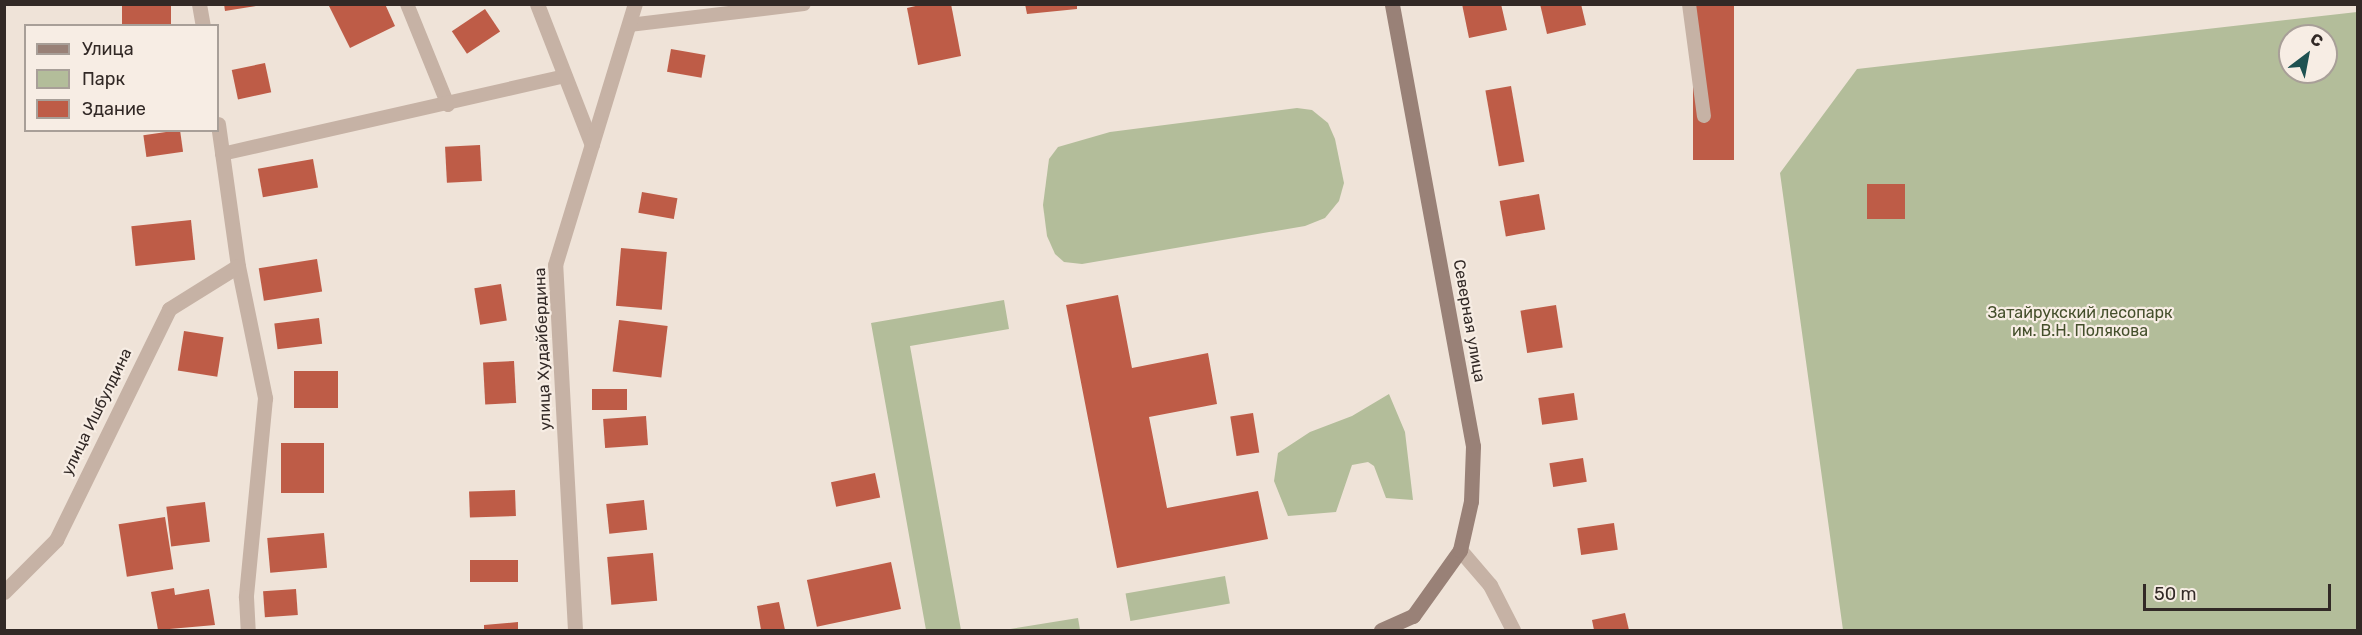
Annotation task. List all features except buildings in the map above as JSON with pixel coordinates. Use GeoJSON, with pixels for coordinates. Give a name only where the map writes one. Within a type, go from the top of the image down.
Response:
{"type":"FeatureCollection","features":[{"type":"Feature","properties":{"kind":"main road","name":"Северная улица"},"geometry":{"type":"LineString","coordinates":[[1392,4],[1473,446],[1471,501],[1460,550]]}},
{"type":"Feature","properties":{"kind":"main road"},"geometry":{"type":"LineString","coordinates":[[1382,630],[1413,616],[1460,550]]}},
{"type":"Feature","properties":{"kind":"street"},"geometry":{"type":"LineString","coordinates":[[200,4],[203,24]]}},
{"type":"Feature","properties":{"kind":"street"},"geometry":{"type":"LineString","coordinates":[[537,4],[592,145]]}},
{"type":"Feature","properties":{"kind":"street","name":"улица Худайбердина"},"geometry":{"type":"LineString","coordinates":[[575,630],[555,265],[635,4]]}},
{"type":"Feature","properties":{"kind":"street"},"geometry":{"type":"LineString","coordinates":[[219,132],[238,266],[265,398],[246,597],[248,630]]}},
{"type":"Feature","properties":{"kind":"street","name":"улица Ишбулдина"},"geometry":{"type":"LineString","coordinates":[[4,592],[56,540],[169,309],[238,266]]}},
{"type":"Feature","properties":{"kind":"street"},"geometry":{"type":"LineString","coordinates":[[1460,550],[1490,585],[1513,630]]}},
{"type":"Feature","properties":{"kind":"lane"},"geometry":{"type":"LineString","coordinates":[[407,4],[448,105]]}},
{"type":"Feature","properties":{"kind":"lane"},"geometry":{"type":"LineString","coordinates":[[629,25],[804,4]]}},
{"type":"Feature","properties":{"kind":"lane"},"geometry":{"type":"LineString","coordinates":[[1689,4],[1704,116]]}},
{"type":"Feature","properties":{"kind":"lane"},"geometry":{"type":"LineString","coordinates":[[222,154],[448,105],[565,76]]}},
{"type":"Feature","properties":{"kind":"green space","name":"Затайрукский лесопарк им. В.Н. Полякова"},"geometry":{"type":"Polygon","coordinates":[[[2357,12],[2357,630],[1843,630],[1780,173],[1857,69],[2357,12]]]}},
{"type":"Feature","properties":{"kind":"green space"},"geometry":{"type":"Polygon","coordinates":[[[1297,108],[1312,110],[1328,123],[1335,139],[1344,183],[1339,201],[1325,218],[1305,226],[1082,264],[1064,262],[1055,254],[1047,236],[1043,205],[1049,159],[1058,147],[1110,132],[1297,108]]]}},
{"type":"Feature","properties":{"kind":"green space"},"geometry":{"type":"Polygon","coordinates":[[[1004,300],[1009,329],[910,346],[961,630],[926,630],[871,323],[1004,300]]]}},
{"type":"Feature","properties":{"kind":"green space"},"geometry":{"type":"Polygon","coordinates":[[[1389,394],[1405,432],[1413,500],[1386,498],[1374,466],[1368,462],[1352,465],[1336,512],[1288,516],[1274,481],[1278,453],[1310,432],[1352,416],[1389,394]]]}},
{"type":"Feature","properties":{"kind":"green space"},"geometry":{"type":"Polygon","coordinates":[[[1225,576],[1230,604],[1130,621],[1126,594],[1225,576]]]}},
{"type":"Feature","properties":{"kind":"green space"},"geometry":{"type":"Polygon","coordinates":[[[1078,618],[1080,630],[1004,630],[1078,618]]]}}]}
